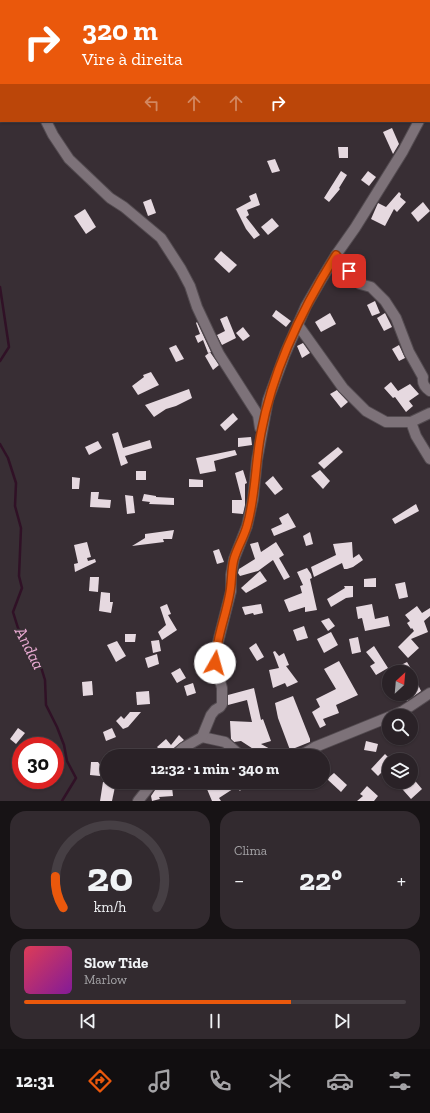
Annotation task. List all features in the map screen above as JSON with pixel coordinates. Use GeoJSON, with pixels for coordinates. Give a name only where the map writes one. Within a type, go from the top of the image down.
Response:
{"type":"FeatureCollection","features":[{"type":"Feature","properties":{"kind":"street"},"geometry":{"type":"LineString","coordinates":[[46,122],[52,136],[69,159],[110,198],[143,222],[161,238],[190,286],[197,307],[219,354],[258,415],[261,432]]}},
{"type":"Feature","properties":{"kind":"street"},"geometry":{"type":"LineString","coordinates":[[183,749],[202,737],[211,714],[222,704],[222,688],[215,663],[216,650],[230,591],[234,559],[247,526],[253,499],[261,432],[268,400],[285,354],[306,306],[336,255],[355,228],[403,151],[418,122]]}},
{"type":"Feature","properties":{"kind":"street"},"geometry":{"type":"LineString","coordinates":[[336,255],[360,284],[371,287],[385,301],[396,318],[409,352],[423,377],[422,381],[430,391]]}},
{"type":"Feature","properties":{"kind":"street"},"geometry":{"type":"LineString","coordinates":[[298,325],[343,388],[366,410],[386,422],[412,422],[430,414]]}},
{"type":"Feature","properties":{"kind":"street"},"geometry":{"type":"LineString","coordinates":[[412,422],[416,436],[430,459]]}},
{"type":"Feature","properties":{"kind":"street"},"geometry":{"type":"LineString","coordinates":[[405,709],[430,693]]}},
{"type":"Feature","properties":{"kind":"street"},"geometry":{"type":"LineString","coordinates":[[312,749],[382,719]]}},
{"type":"Feature","properties":{"kind":"street"},"geometry":{"type":"LineString","coordinates":[[202,737],[225,742],[233,749]]}},
{"type":"Feature","properties":{"kind":"street"},"geometry":{"type":"LineString","coordinates":[[138,801],[147,789]]}},
{"type":"Feature","properties":{"kind":"building"},"geometry":{"type":"Polygon","coordinates":[[[392,128],[399,144],[393,154],[383,132],[392,128]]]}},
{"type":"Feature","properties":{"kind":"building"},"geometry":{"type":"Polygon","coordinates":[[[338,147],[348,147],[348,158],[339,158],[338,147]]]}},
{"type":"Feature","properties":{"kind":"building"},"geometry":{"type":"Polygon","coordinates":[[[275,159],[280,171],[272,173],[267,161],[275,159]]]}},
{"type":"Feature","properties":{"kind":"building"},"geometry":{"type":"Polygon","coordinates":[[[341,171],[347,175],[339,188],[340,189],[329,202],[324,198],[341,171]]]}},
{"type":"Feature","properties":{"kind":"building"},"geometry":{"type":"Polygon","coordinates":[[[368,171],[376,177],[369,186],[361,180],[368,171]]]}},
{"type":"Feature","properties":{"kind":"building"},"geometry":{"type":"Polygon","coordinates":[[[399,192],[401,194],[400,197],[406,202],[397,212],[394,209],[385,226],[371,219],[378,203],[386,207],[399,192]]]}},
{"type":"Feature","properties":{"kind":"building"},"geometry":{"type":"Polygon","coordinates":[[[256,193],[260,205],[247,210],[249,215],[246,217],[260,235],[254,239],[246,229],[236,209],[251,201],[249,196],[256,193]]]}},
{"type":"Feature","properties":{"kind":"building"},"geometry":{"type":"Polygon","coordinates":[[[151,199],[156,213],[148,216],[143,202],[151,199]]]}},
{"type":"Feature","properties":{"kind":"building"},"geometry":{"type":"Polygon","coordinates":[[[423,202],[430,211],[418,222],[411,213],[423,202]]]}},
{"type":"Feature","properties":{"kind":"building"},"geometry":{"type":"Polygon","coordinates":[[[85,209],[96,227],[86,234],[74,216],[85,209]]]}},
{"type":"Feature","properties":{"kind":"building"},"geometry":{"type":"Polygon","coordinates":[[[272,218],[279,226],[268,235],[261,227],[272,218]]]}},
{"type":"Feature","properties":{"kind":"building"},"geometry":{"type":"Polygon","coordinates":[[[221,251],[237,265],[229,273],[214,259],[221,251]]]}},
{"type":"Feature","properties":{"kind":"building"},"geometry":{"type":"Polygon","coordinates":[[[375,301],[380,313],[372,316],[367,305],[375,301]]]}},
{"type":"Feature","properties":{"kind":"building"},"geometry":{"type":"Polygon","coordinates":[[[276,310],[291,321],[286,327],[272,316],[276,310]]]}},
{"type":"Feature","properties":{"kind":"building"},"geometry":{"type":"Polygon","coordinates":[[[330,313],[336,324],[321,332],[315,322],[330,313]]]}},
{"type":"Feature","properties":{"kind":"building"},"geometry":{"type":"Polygon","coordinates":[[[385,313],[392,327],[384,331],[377,318],[385,313]]]}},
{"type":"Feature","properties":{"kind":"building"},"geometry":{"type":"Polygon","coordinates":[[[227,316],[236,338],[222,345],[217,335],[225,331],[220,319],[227,316]]]}},
{"type":"Feature","properties":{"kind":"building"},"geometry":{"type":"Polygon","coordinates":[[[197,322],[211,352],[208,353],[203,340],[198,343],[195,336],[200,334],[196,323],[197,322]]]}},
{"type":"Feature","properties":{"kind":"building"},"geometry":{"type":"Polygon","coordinates":[[[243,327],[250,336],[243,341],[236,333],[243,327]]]}},
{"type":"Feature","properties":{"kind":"building"},"geometry":{"type":"Polygon","coordinates":[[[303,343],[310,353],[302,358],[297,346],[303,343]]]}},
{"type":"Feature","properties":{"kind":"building"},"geometry":{"type":"Polygon","coordinates":[[[176,345],[184,359],[176,362],[169,348],[176,345]]]}},
{"type":"Feature","properties":{"kind":"building"},"geometry":{"type":"Polygon","coordinates":[[[399,345],[405,358],[399,361],[392,349],[399,345]]]}},
{"type":"Feature","properties":{"kind":"building"},"geometry":{"type":"Polygon","coordinates":[[[210,352],[219,365],[213,370],[205,356],[210,352]]]}},
{"type":"Feature","properties":{"kind":"building"},"geometry":{"type":"Polygon","coordinates":[[[151,372],[159,385],[138,395],[132,386],[144,377],[143,375],[151,372]]]}},
{"type":"Feature","properties":{"kind":"building"},"geometry":{"type":"Polygon","coordinates":[[[391,382],[398,391],[410,384],[419,394],[409,401],[413,406],[406,412],[395,397],[393,398],[384,388],[391,382]]]}},
{"type":"Feature","properties":{"kind":"building"},"geometry":{"type":"Polygon","coordinates":[[[189,389],[192,398],[166,409],[154,417],[145,405],[189,389]]]}},
{"type":"Feature","properties":{"kind":"building"},"geometry":{"type":"Polygon","coordinates":[[[337,390],[348,402],[341,408],[330,394],[337,390]]]}},
{"type":"Feature","properties":{"kind":"building"},"geometry":{"type":"Polygon","coordinates":[[[233,413],[238,419],[225,431],[220,425],[233,413]]]}},
{"type":"Feature","properties":{"kind":"building"},"geometry":{"type":"Polygon","coordinates":[[[118,432],[123,448],[150,440],[152,448],[125,456],[128,463],[121,466],[112,434],[118,432]]]}},
{"type":"Feature","properties":{"kind":"building"},"geometry":{"type":"Polygon","coordinates":[[[251,437],[252,445],[238,447],[238,438],[251,437]]]}},
{"type":"Feature","properties":{"kind":"building"},"geometry":{"type":"Polygon","coordinates":[[[98,441],[102,448],[89,455],[85,447],[98,441]]]}},
{"type":"Feature","properties":{"kind":"building"},"geometry":{"type":"Polygon","coordinates":[[[338,447],[343,452],[324,469],[318,463],[338,447]]]}},
{"type":"Feature","properties":{"kind":"building"},"geometry":{"type":"Polygon","coordinates":[[[235,450],[237,455],[214,461],[216,471],[200,474],[196,458],[235,450]]]}},
{"type":"Feature","properties":{"kind":"building"},"geometry":{"type":"Polygon","coordinates":[[[243,470],[247,483],[245,484],[245,505],[243,514],[232,513],[232,500],[242,500],[235,473],[243,470]]]}},
{"type":"Feature","properties":{"kind":"building"},"geometry":{"type":"Polygon","coordinates":[[[320,470],[330,481],[323,489],[311,476],[320,470]]]}},
{"type":"Feature","properties":{"kind":"building"},"geometry":{"type":"Polygon","coordinates":[[[136,471],[146,471],[146,480],[136,480],[136,471]]]}},
{"type":"Feature","properties":{"kind":"building"},"geometry":{"type":"Polygon","coordinates":[[[273,476],[283,489],[275,495],[265,483],[273,476]]]}},
{"type":"Feature","properties":{"kind":"building"},"geometry":{"type":"Polygon","coordinates":[[[72,477],[80,478],[79,489],[72,489],[72,477]]]}},
{"type":"Feature","properties":{"kind":"building"},"geometry":{"type":"Polygon","coordinates":[[[189,479],[203,480],[203,487],[189,487],[189,479]]]}},
{"type":"Feature","properties":{"kind":"building"},"geometry":{"type":"Polygon","coordinates":[[[91,492],[99,492],[98,499],[111,500],[110,508],[90,507],[91,492]]]}},
{"type":"Feature","properties":{"kind":"building"},"geometry":{"type":"Polygon","coordinates":[[[144,494],[156,497],[174,498],[174,505],[149,504],[150,502],[142,501],[144,494]]]}},
{"type":"Feature","properties":{"kind":"building"},"geometry":{"type":"Polygon","coordinates":[[[125,495],[133,496],[135,513],[127,514],[125,495]]]}},
{"type":"Feature","properties":{"kind":"building"},"geometry":{"type":"Polygon","coordinates":[[[416,504],[419,511],[395,524],[392,519],[416,504]]]}},
{"type":"Feature","properties":{"kind":"building"},"geometry":{"type":"Polygon","coordinates":[[[288,513],[296,527],[274,536],[271,529],[282,524],[279,518],[288,513]]]}},
{"type":"Feature","properties":{"kind":"building"},"geometry":{"type":"Polygon","coordinates":[[[174,530],[172,539],[163,539],[164,542],[132,546],[145,538],[145,534],[174,530]]]}},
{"type":"Feature","properties":{"kind":"building"},"geometry":{"type":"Polygon","coordinates":[[[310,532],[313,544],[306,546],[303,536],[310,532]]]}},
{"type":"Feature","properties":{"kind":"building"},"geometry":{"type":"Polygon","coordinates":[[[87,542],[91,557],[87,558],[88,561],[95,559],[96,562],[75,572],[74,564],[78,563],[74,545],[87,542]]]}},
{"type":"Feature","properties":{"kind":"building"},"geometry":{"type":"Polygon","coordinates":[[[258,542],[261,552],[276,542],[284,555],[279,558],[290,577],[284,580],[273,560],[258,571],[240,576],[238,573],[239,569],[255,559],[250,544],[258,542]]]}},
{"type":"Feature","properties":{"kind":"building"},"geometry":{"type":"Polygon","coordinates":[[[352,542],[353,558],[359,554],[363,560],[347,569],[344,569],[342,563],[314,577],[311,567],[336,555],[333,544],[352,542]]]}},
{"type":"Feature","properties":{"kind":"building"},"geometry":{"type":"Polygon","coordinates":[[[219,549],[224,562],[217,564],[213,551],[219,549]]]}},
{"type":"Feature","properties":{"kind":"building"},"geometry":{"type":"Polygon","coordinates":[[[307,568],[312,578],[310,579],[317,610],[305,612],[305,607],[289,612],[284,600],[302,593],[300,586],[303,585],[297,572],[307,568]]]}},
{"type":"Feature","properties":{"kind":"building"},"geometry":{"type":"Polygon","coordinates":[[[260,571],[267,581],[246,593],[241,588],[260,571]]]}},
{"type":"Feature","properties":{"kind":"building"},"geometry":{"type":"Polygon","coordinates":[[[90,577],[99,577],[98,592],[89,591],[90,577]]]}},
{"type":"Feature","properties":{"kind":"building"},"geometry":{"type":"Polygon","coordinates":[[[376,578],[376,587],[364,587],[364,579],[376,578]]]}},
{"type":"Feature","properties":{"kind":"building"},"geometry":{"type":"Polygon","coordinates":[[[405,582],[408,597],[399,599],[395,584],[405,582]]]}},
{"type":"Feature","properties":{"kind":"building"},"geometry":{"type":"Polygon","coordinates":[[[344,586],[353,586],[353,597],[346,598],[331,607],[327,599],[345,588],[344,586]]]}},
{"type":"Feature","properties":{"kind":"building"},"geometry":{"type":"Polygon","coordinates":[[[101,592],[110,593],[110,602],[113,602],[111,613],[99,611],[101,592]]]}},
{"type":"Feature","properties":{"kind":"building"},"geometry":{"type":"Polygon","coordinates":[[[167,604],[171,614],[168,615],[177,630],[162,640],[158,632],[166,625],[160,607],[167,604]]]}},
{"type":"Feature","properties":{"kind":"building"},"geometry":{"type":"Polygon","coordinates":[[[261,604],[263,613],[245,615],[242,607],[261,604]]]}},
{"type":"Feature","properties":{"kind":"building"},"geometry":{"type":"Polygon","coordinates":[[[372,604],[375,619],[388,616],[390,626],[365,631],[362,618],[358,619],[356,607],[372,604]]]}},
{"type":"Feature","properties":{"kind":"building"},"geometry":{"type":"Polygon","coordinates":[[[417,606],[422,613],[430,608],[430,616],[424,621],[428,632],[411,639],[419,648],[408,658],[398,647],[414,631],[407,623],[410,621],[405,615],[417,606]]]}},
{"type":"Feature","properties":{"kind":"building"},"geometry":{"type":"Polygon","coordinates":[[[329,618],[335,626],[328,631],[321,621],[329,618]]]}},
{"type":"Feature","properties":{"kind":"building"},"geometry":{"type":"Polygon","coordinates":[[[304,626],[308,638],[297,641],[293,630],[304,626]]]}},
{"type":"Feature","properties":{"kind":"building"},"geometry":{"type":"Polygon","coordinates":[[[331,632],[338,645],[324,653],[317,639],[331,632]]]}},
{"type":"Feature","properties":{"kind":"building"},"geometry":{"type":"Polygon","coordinates":[[[125,634],[136,634],[135,642],[125,642],[125,634]]]}},
{"type":"Feature","properties":{"kind":"building"},"geometry":{"type":"Polygon","coordinates":[[[358,637],[361,652],[352,654],[349,639],[358,637]]]}},
{"type":"Feature","properties":{"kind":"building"},"geometry":{"type":"Polygon","coordinates":[[[159,640],[161,651],[153,653],[151,641],[159,640]]]}},
{"type":"Feature","properties":{"kind":"building"},"geometry":{"type":"Polygon","coordinates":[[[117,641],[126,656],[116,662],[107,645],[117,641]]]}},
{"type":"Feature","properties":{"kind":"building"},"geometry":{"type":"Polygon","coordinates":[[[256,643],[264,657],[257,661],[249,648],[256,643]]]}},
{"type":"Feature","properties":{"kind":"building"},"geometry":{"type":"Polygon","coordinates":[[[374,646],[386,665],[382,665],[382,672],[376,675],[370,666],[375,663],[366,652],[374,646]]]}},
{"type":"Feature","properties":{"kind":"building"},"geometry":{"type":"Polygon","coordinates":[[[275,651],[279,656],[284,653],[289,665],[286,666],[298,682],[287,687],[285,683],[273,688],[269,670],[279,668],[273,652],[275,651]]]}},
{"type":"Feature","properties":{"kind":"building"},"geometry":{"type":"Polygon","coordinates":[[[157,654],[159,664],[148,668],[145,658],[157,654]]]}},
{"type":"Feature","properties":{"kind":"building"},"geometry":{"type":"Polygon","coordinates":[[[339,661],[358,695],[336,705],[339,713],[323,719],[326,725],[320,728],[312,712],[320,707],[316,699],[336,689],[324,669],[339,661]]]}},
{"type":"Feature","properties":{"kind":"building"},"geometry":{"type":"Polygon","coordinates":[[[407,662],[409,665],[401,665],[407,662]]]}},
{"type":"Feature","properties":{"kind":"building"},"geometry":{"type":"Polygon","coordinates":[[[180,668],[186,678],[177,683],[171,673],[180,668]]]}},
{"type":"Feature","properties":{"kind":"building"},"geometry":{"type":"Polygon","coordinates":[[[92,681],[93,695],[83,696],[82,682],[92,681]]]}},
{"type":"Feature","properties":{"kind":"building"},"geometry":{"type":"Polygon","coordinates":[[[193,683],[196,693],[187,696],[184,686],[193,683]]]}},
{"type":"Feature","properties":{"kind":"building"},"geometry":{"type":"Polygon","coordinates":[[[418,685],[421,691],[418,693],[418,685]]]}},
{"type":"Feature","properties":{"kind":"building"},"geometry":{"type":"Polygon","coordinates":[[[254,688],[261,720],[263,719],[271,741],[261,744],[270,749],[253,749],[241,741],[234,742],[231,739],[230,721],[252,722],[247,700],[228,705],[228,695],[254,688]]]}},
{"type":"Feature","properties":{"kind":"building"},"geometry":{"type":"Polygon","coordinates":[[[149,691],[150,704],[137,705],[136,692],[149,691]]]}},
{"type":"Feature","properties":{"kind":"building"},"geometry":{"type":"Polygon","coordinates":[[[293,696],[310,742],[290,749],[278,718],[275,703],[293,696]]]}},
{"type":"Feature","properties":{"kind":"building"},"geometry":{"type":"Polygon","coordinates":[[[130,712],[141,712],[128,727],[123,729],[116,721],[121,716],[124,719],[130,712]]]}},
{"type":"Feature","properties":{"kind":"building"},"geometry":{"type":"Polygon","coordinates":[[[18,728],[25,733],[22,737],[12,737],[12,741],[10,739],[18,728]]]}},
{"type":"Feature","properties":{"kind":"building"},"geometry":{"type":"Polygon","coordinates":[[[112,728],[116,737],[106,741],[103,732],[112,728]]]}},
{"type":"Feature","properties":{"kind":"building"},"geometry":{"type":"Polygon","coordinates":[[[179,735],[184,740],[173,749],[159,749],[157,747],[166,739],[171,745],[179,735]]]}},
{"type":"Feature","properties":{"kind":"building"},"geometry":{"type":"Polygon","coordinates":[[[366,741],[378,744],[376,752],[364,750],[366,741]]]}},
{"type":"Feature","properties":{"kind":"building"},"geometry":{"type":"Polygon","coordinates":[[[382,757],[382,772],[378,776],[371,769],[382,757]]]}},
{"type":"Feature","properties":{"kind":"building"},"geometry":{"type":"Polygon","coordinates":[[[91,762],[98,762],[100,765],[100,776],[90,775],[91,762]]]}},
{"type":"Feature","properties":{"kind":"building"},"geometry":{"type":"Polygon","coordinates":[[[334,773],[347,785],[341,792],[330,782],[330,776],[334,773]]]}},
{"type":"Feature","properties":{"kind":"building"},"geometry":{"type":"Polygon","coordinates":[[[418,784],[422,789],[411,799],[402,789],[418,789],[418,784]]]}},
{"type":"Feature","properties":{"kind":"building"},"geometry":{"type":"Polygon","coordinates":[[[367,786],[378,796],[374,801],[357,801],[363,796],[360,794],[367,786]]]}},
{"type":"Feature","properties":{"kind":"building"},"geometry":{"type":"Polygon","coordinates":[[[102,789],[115,789],[112,801],[100,801],[102,789]]]}},
{"type":"Feature","properties":{"kind":"building"},"geometry":{"type":"Polygon","coordinates":[[[156,789],[172,789],[173,796],[159,797],[160,799],[152,801],[151,796],[156,789]]]}},
{"type":"Feature","properties":{"kind":"building"},"geometry":{"type":"Polygon","coordinates":[[[207,789],[233,789],[219,798],[221,801],[212,801],[207,789]]]}},
{"type":"Feature","properties":{"kind":"waterway","name":"Andaa"},"geometry":{"type":"LineString","coordinates":[[0,287],[9,347],[0,361]]}},
{"type":"Feature","properties":{"kind":"waterway","name":"Andaa"},"geometry":{"type":"LineString","coordinates":[[0,444],[8,458],[16,483],[15,506],[21,528],[19,576],[22,588],[13,612],[18,628],[41,667],[45,680],[46,705],[64,745],[67,761],[76,778],[62,801]]}},
{"type":"Feature","properties":{"kind":"route"},"geometry":{"type":"LineString","coordinates":[[215,663],[216,650],[230,591],[234,559],[247,526],[253,499],[261,432],[268,400],[285,354],[306,306],[336,255],[349,271]]}}]}
